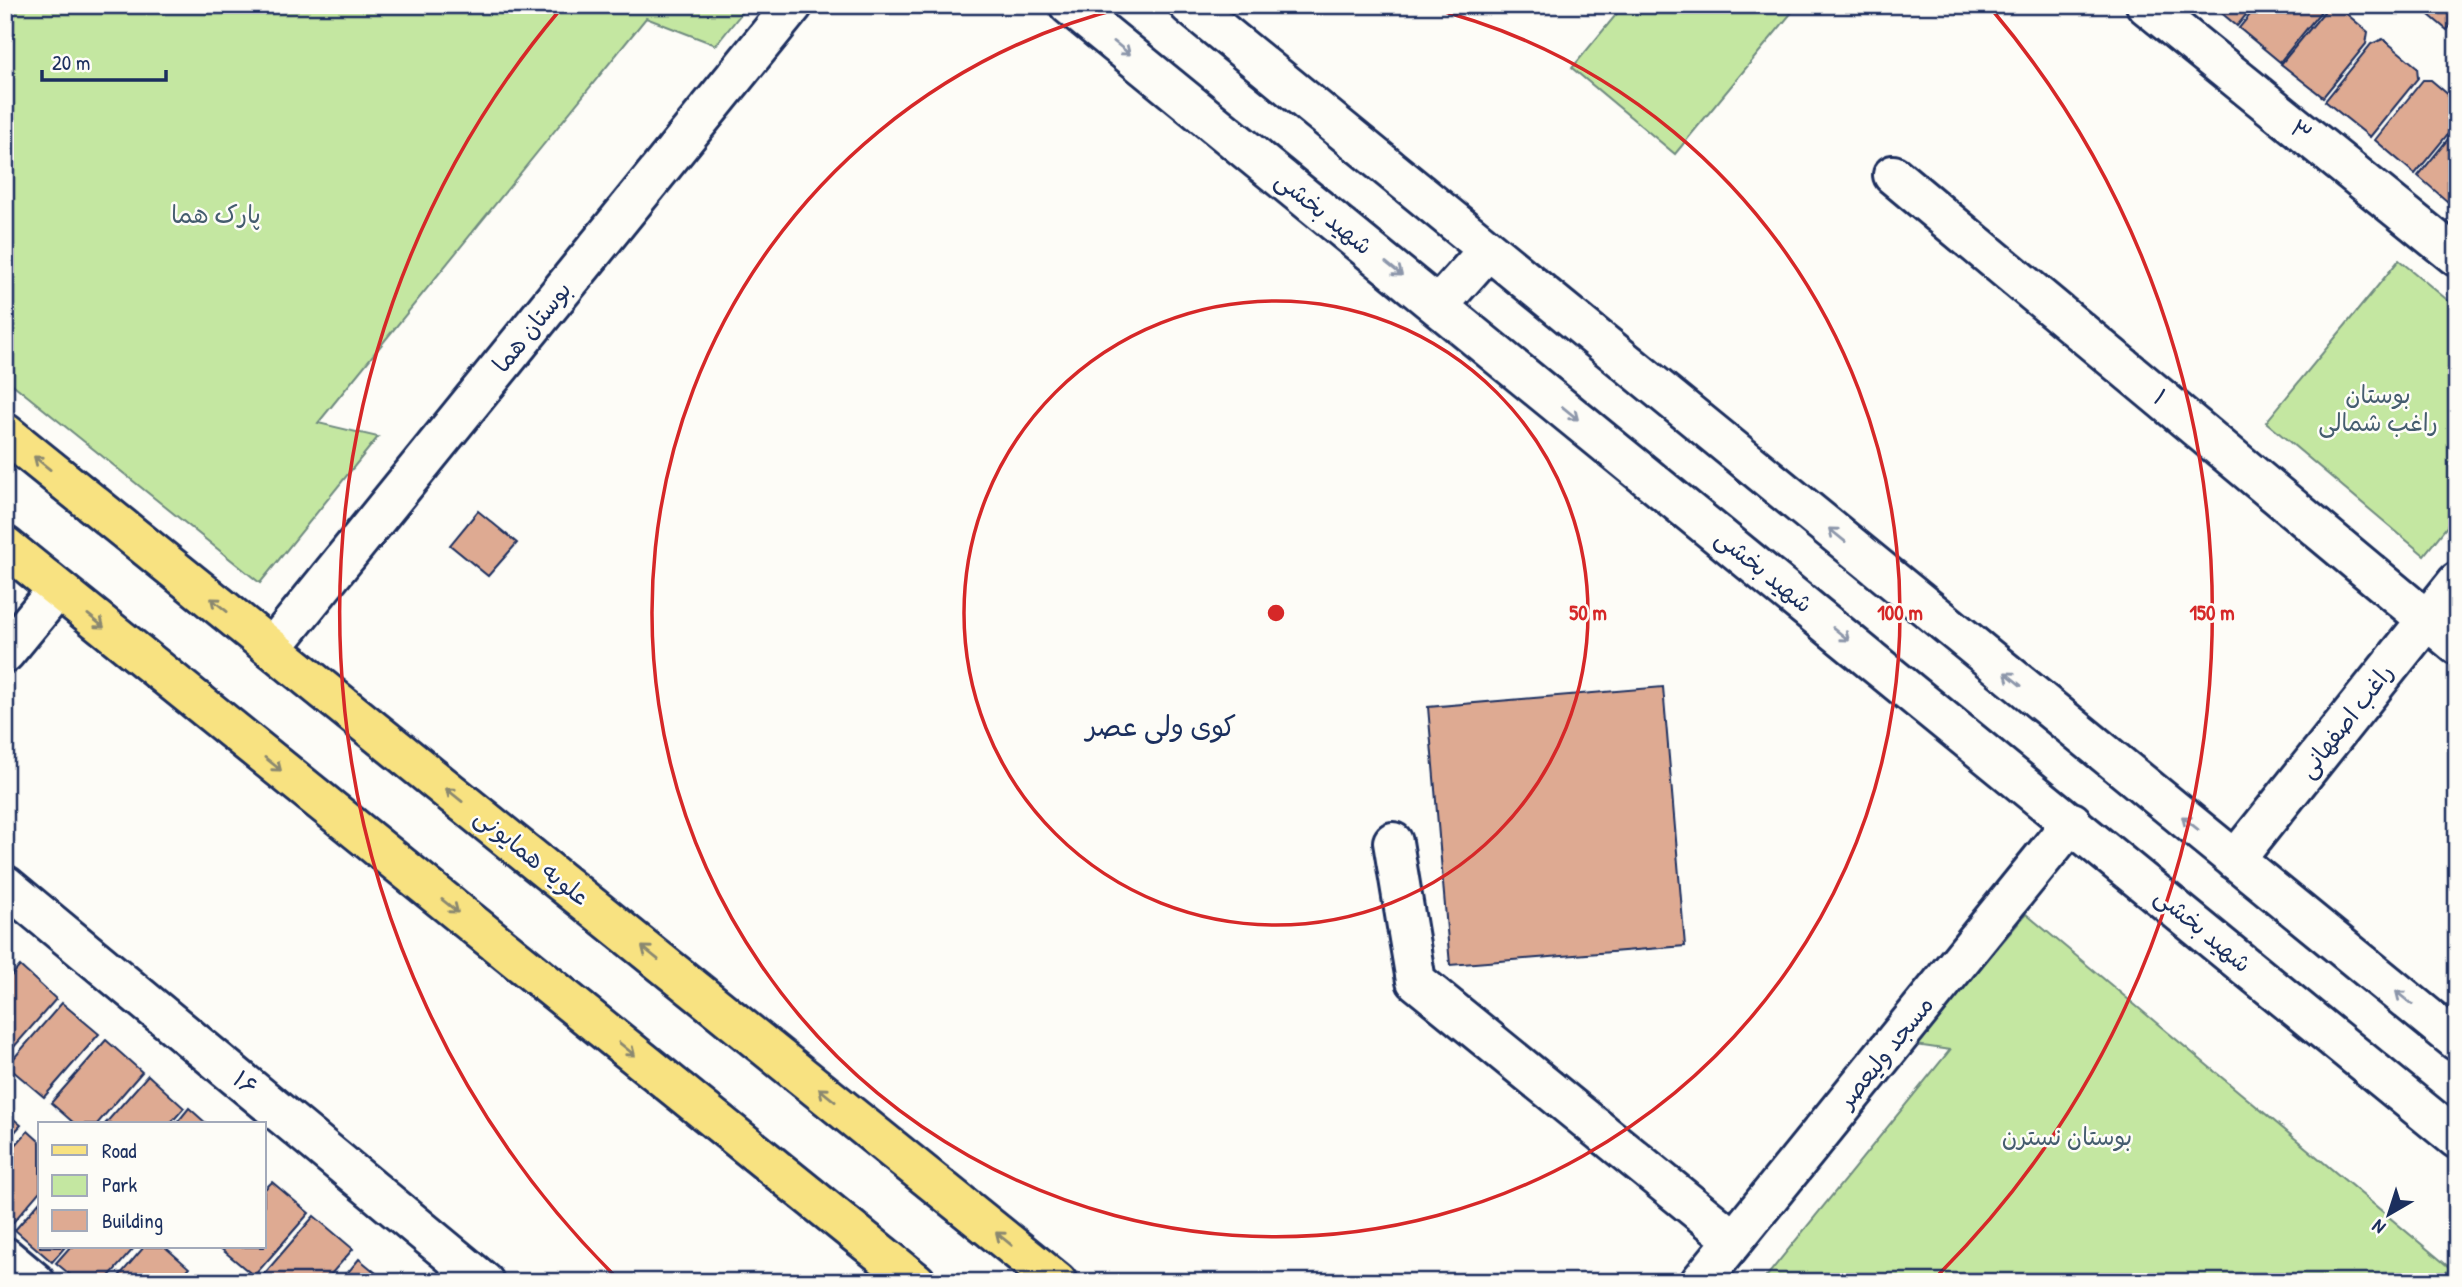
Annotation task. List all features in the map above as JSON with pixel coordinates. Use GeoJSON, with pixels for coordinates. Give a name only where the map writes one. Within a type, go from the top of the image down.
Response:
{"type":"FeatureCollection","features":[{"type":"Feature","properties":{"kind":"main road","name":"علویه همایونی"},"geometry":{"type":"LineString","coordinates":[[5,433],[1057,1282]]}},
{"type":"Feature","properties":{"kind":"main road"},"geometry":{"type":"LineString","coordinates":[[5,547],[916,1282]]}},
{"type":"Feature","properties":{"kind":"street","name":"بوستان هما"},"geometry":{"type":"LineString","coordinates":[[272,648],[793,5]]}},
{"type":"Feature","properties":{"kind":"street","name":"شهید بخشی"},"geometry":{"type":"LineString","coordinates":[[1069,5],[2457,1139]]}},
{"type":"Feature","properties":{"kind":"street"},"geometry":{"type":"LineString","coordinates":[[1189,5],[2457,1041]]}},
{"type":"Feature","properties":{"kind":"street","name":"۳"},"geometry":{"type":"LineString","coordinates":[[2146,5],[2457,257]]}},
{"type":"Feature","properties":{"kind":"street","name":"۱"},"geometry":{"type":"LineString","coordinates":[[1893,175],[2457,645]]}},
{"type":"Feature","properties":{"kind":"street"},"geometry":{"type":"LineString","coordinates":[[1438,306],[1488,250]]}},
{"type":"Feature","properties":{"kind":"street","name":"راغب اصفهانی"},"geometry":{"type":"LineString","coordinates":[[2235,860],[2457,582]]}},
{"type":"Feature","properties":{"kind":"street"},"geometry":{"type":"LineString","coordinates":[[5,653],[57,590]]}},
{"type":"Feature","properties":{"kind":"street","name":"مسجد ولیعصر"},"geometry":{"type":"LineString","coordinates":[[1700,1282],[2072,822]]}},
{"type":"Feature","properties":{"kind":"street"},"geometry":{"type":"LineString","coordinates":[[1393,842],[1416,981],[1734,1240]]}},
{"type":"Feature","properties":{"kind":"street","name":"۱۶"},"geometry":{"type":"LineString","coordinates":[[5,885],[484,1282]]}},
{"type":"Feature","properties":{"kind":"street"},"geometry":{"type":"LineString","coordinates":[[5,1257],[35,1282]]}},
{"type":"Feature","properties":{"kind":"green space","name":"پارک هما"},"geometry":{"type":"Polygon","coordinates":[[[5,5],[748,5],[716,45],[646,18],[318,423],[378,437],[260,583],[5,378],[5,5]]]}},
{"type":"Feature","properties":{"kind":"green space"},"geometry":{"type":"Polygon","coordinates":[[[1624,5],[1798,5],[1675,154],[1572,68],[1624,5]]]}},
{"type":"Feature","properties":{"kind":"green space","name":"بوستان راغب شمالی"},"geometry":{"type":"Polygon","coordinates":[[[2399,260],[2457,308],[2457,514],[2424,555],[2266,422],[2399,260]]]}},
{"type":"Feature","properties":{"kind":"green space","name":"بوستان نسترن"},"geometry":{"type":"Polygon","coordinates":[[[2026,914],[2450,1268],[2439,1282],[1762,1282],[1950,1050],[1916,1045],[2026,914]]]}},
{"type":"Feature","properties":{"kind":"building"},"geometry":{"type":"Polygon","coordinates":[[[2212,5],[2254,5],[2237,26],[2212,5]]]}},
{"type":"Feature","properties":{"kind":"building"},"geometry":{"type":"Polygon","coordinates":[[[2258,5],[2326,5],[2280,62],[2239,28],[2258,5]]]}},
{"type":"Feature","properties":{"kind":"building"},"geometry":{"type":"Polygon","coordinates":[[[2336,5],[2368,32],[2366,44],[2323,97],[2281,64],[2328,7],[2336,5]]]}},
{"type":"Feature","properties":{"kind":"building"},"geometry":{"type":"Polygon","coordinates":[[[2417,5],[2457,5],[2457,17],[2447,30],[2417,5]]]}},
{"type":"Feature","properties":{"kind":"building"},"geometry":{"type":"Polygon","coordinates":[[[2383,39],[2417,67],[2418,78],[2370,137],[2325,101],[2371,44],[2383,39]]]}},
{"type":"Feature","properties":{"kind":"building"},"geometry":{"type":"Polygon","coordinates":[[[2423,80],[2431,80],[2457,102],[2457,123],[2415,174],[2375,140],[2423,80]]]}},
{"type":"Feature","properties":{"kind":"building"},"geometry":{"type":"Polygon","coordinates":[[[2457,128],[2457,208],[2456,209],[2418,176],[2457,128]]]}},
{"type":"Feature","properties":{"kind":"building"},"geometry":{"type":"Polygon","coordinates":[[[478,511],[517,543],[488,576],[450,545],[478,511]]]}},
{"type":"Feature","properties":{"kind":"building"},"geometry":{"type":"Polygon","coordinates":[[[1663,687],[1685,946],[1450,965],[1428,707],[1663,687]]]}},
{"type":"Feature","properties":{"kind":"building"},"geometry":{"type":"Polygon","coordinates":[[[20,966],[56,999],[5,1057],[5,983],[20,966]]]}},
{"type":"Feature","properties":{"kind":"building"},"geometry":{"type":"Polygon","coordinates":[[[62,1003],[99,1034],[44,1097],[7,1066],[62,1003]]]}},
{"type":"Feature","properties":{"kind":"building"},"geometry":{"type":"Polygon","coordinates":[[[106,1040],[142,1072],[99,1122],[73,1122],[51,1103],[106,1040]]]}},
{"type":"Feature","properties":{"kind":"building"},"geometry":{"type":"Polygon","coordinates":[[[148,1075],[184,1108],[172,1122],[107,1122],[148,1075]]]}},
{"type":"Feature","properties":{"kind":"building"},"geometry":{"type":"Polygon","coordinates":[[[189,1108],[205,1122],[178,1122],[189,1108]]]}},
{"type":"Feature","properties":{"kind":"building"},"geometry":{"type":"Polygon","coordinates":[[[5,1112],[21,1125],[5,1143],[5,1112]]]}},
{"type":"Feature","properties":{"kind":"building"},"geometry":{"type":"Polygon","coordinates":[[[28,1131],[38,1140],[38,1193],[10,1226],[5,1223],[5,1157],[28,1131]]]}},
{"type":"Feature","properties":{"kind":"building"},"geometry":{"type":"Polygon","coordinates":[[[272,1182],[309,1213],[254,1276],[220,1248],[266,1248],[266,1188],[272,1182]]]}},
{"type":"Feature","properties":{"kind":"building"},"geometry":{"type":"Polygon","coordinates":[[[38,1203],[38,1248],[64,1248],[52,1262],[15,1230],[38,1203]]]}},
{"type":"Feature","properties":{"kind":"building"},"geometry":{"type":"Polygon","coordinates":[[[314,1216],[353,1249],[324,1282],[260,1282],[259,1280],[314,1216]]]}},
{"type":"Feature","properties":{"kind":"building"},"geometry":{"type":"Polygon","coordinates":[[[69,1248],[134,1248],[104,1282],[79,1282],[56,1263],[69,1248]]]}},
{"type":"Feature","properties":{"kind":"building"},"geometry":{"type":"Polygon","coordinates":[[[143,1248],[166,1248],[189,1268],[177,1282],[114,1282],[143,1248]]]}},
{"type":"Feature","properties":{"kind":"building"},"geometry":{"type":"Polygon","coordinates":[[[359,1259],[387,1282],[340,1282],[359,1259]]]}},
{"type":"Feature","properties":{"kind":"district","name":"کوی ولی عصر"},"geometry":{"type":"Point","coordinates":[1161,726]}}]}
